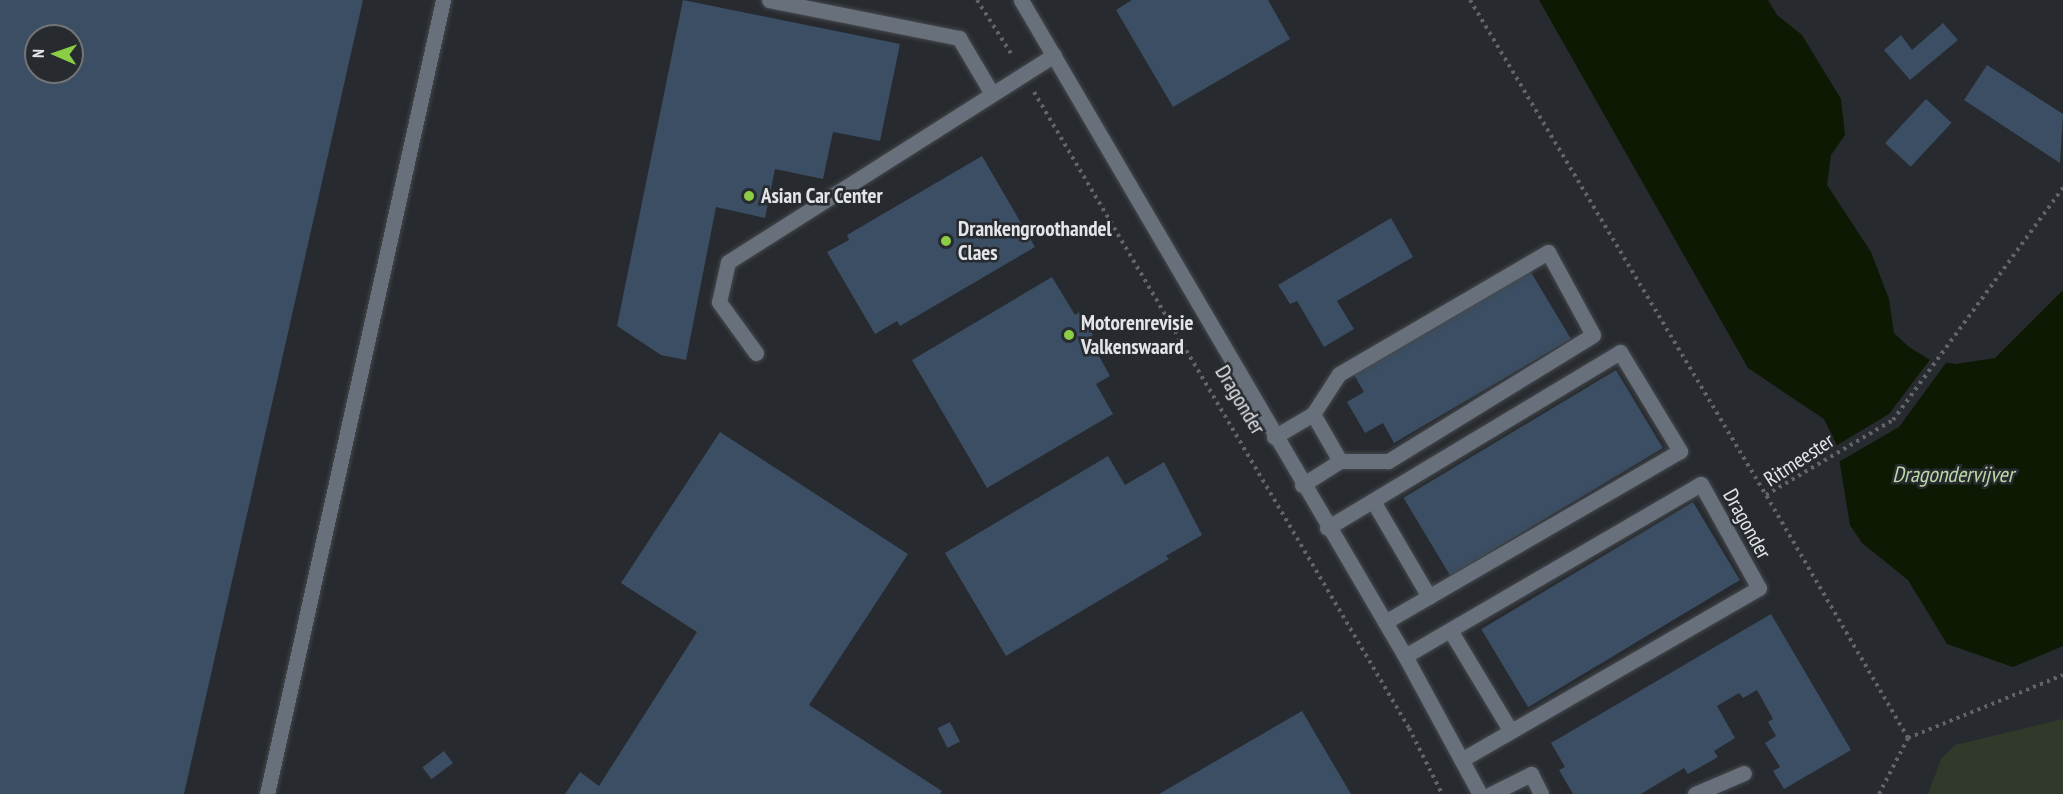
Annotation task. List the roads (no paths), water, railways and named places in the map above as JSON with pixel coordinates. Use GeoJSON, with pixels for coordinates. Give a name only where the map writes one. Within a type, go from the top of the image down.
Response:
{"type":"FeatureCollection","features":[{"type":"Feature","properties":{"kind":"street"},"geometry":{"type":"LineString","coordinates":[[267,794],[443,0]]}},
{"type":"Feature","properties":{"kind":"street"},"geometry":{"type":"LineString","coordinates":[[769,0],[959,38],[991,92]]}},
{"type":"Feature","properties":{"kind":"street","name":"Dragonder"},"geometry":{"type":"LineString","coordinates":[[1021,0],[1274,437],[1405,656],[1480,794]]}},
{"type":"Feature","properties":{"kind":"street"},"geometry":{"type":"LineString","coordinates":[[756,353],[719,302],[728,262],[1022,72],[1054,55]]}},
{"type":"Feature","properties":{"kind":"street"},"geometry":{"type":"LineString","coordinates":[[1274,437],[1313,414],[1339,374],[1548,252],[1593,335],[1388,461],[1340,461],[1302,484]]}},
{"type":"Feature","properties":{"kind":"street"},"geometry":{"type":"LineString","coordinates":[[1328,528],[1620,352],[1680,451],[1385,622]]}},
{"type":"Feature","properties":{"kind":"street"},"geometry":{"type":"LineString","coordinates":[[1313,414],[1340,461]]}},
{"type":"Feature","properties":{"kind":"street","name":"Dragonder"},"geometry":{"type":"LineString","coordinates":[[1405,656],[1701,484],[1759,588],[1462,759]]}},
{"type":"Feature","properties":{"kind":"street"},"geometry":{"type":"LineString","coordinates":[[1373,501],[1428,597]]}},
{"type":"Feature","properties":{"kind":"street"},"geometry":{"type":"LineString","coordinates":[[1450,630],[1510,730]]}},
{"type":"Feature","properties":{"kind":"street"},"geometry":{"type":"LineString","coordinates":[[1695,794],[1744,773]]}},
{"type":"Feature","properties":{"kind":"street"},"geometry":{"type":"LineString","coordinates":[[1491,794],[1531,774],[1541,794]]}},
{"type":"Feature","properties":{"kind":"water","name":"Dragondervijver"},"geometry":{"type":"Polygon","coordinates":[[[1539,0],[1768,0],[1777,15],[1802,35],[1841,99],[1845,135],[1831,155],[1827,185],[1871,252],[1889,299],[1894,333],[1909,347],[1930,360],[1956,364],[1995,358],[2063,290],[2063,646],[2013,667],[1947,644],[1908,580],[1862,543],[1850,525],[1837,446],[1824,419],[1748,368],[1539,0]]]}},
{"type":"Feature","properties":{"kind":"place","name":"Asian Car Center"},"geometry":{"type":"Point","coordinates":[749,196]}},
{"type":"Feature","properties":{"kind":"place","name":"Drankengroothandel Claes"},"geometry":{"type":"Point","coordinates":[946,241]}},
{"type":"Feature","properties":{"kind":"place","name":"Motorenrevisie Valkenswaard"},"geometry":{"type":"Point","coordinates":[1069,335]}}]}
